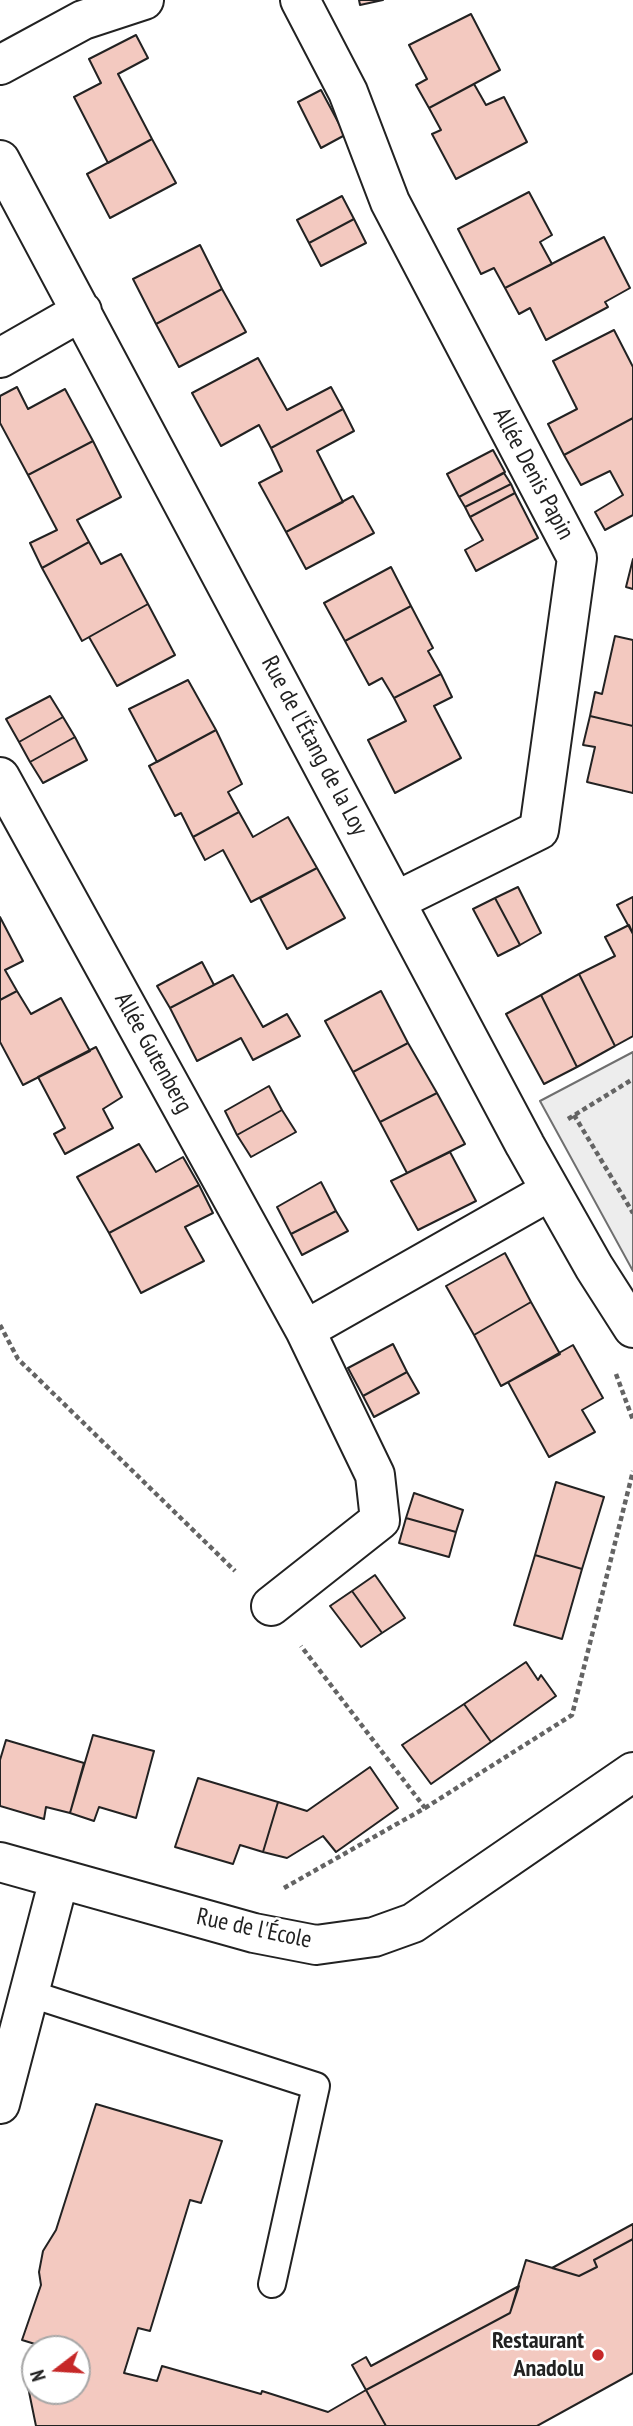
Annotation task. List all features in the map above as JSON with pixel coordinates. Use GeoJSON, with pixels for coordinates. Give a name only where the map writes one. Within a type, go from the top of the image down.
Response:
{"type":"FeatureCollection","features":[{"type":"Feature","properties":{"kind":"street"},"geometry":{"type":"LineString","coordinates":[[0,65],[83,20],[144,0]]}},
{"type":"Feature","properties":{"kind":"street","name":"Allée Denis Papin"},"geometry":{"type":"LineString","coordinates":[[300,0],[348,92],[390,202],[577,558],[539,830],[396,901]]}},
{"type":"Feature","properties":{"kind":"street","name":"Rue de l'Étang de la Loy"},"geometry":{"type":"LineString","coordinates":[[0,160],[550,1191],[633,1328]]}},
{"type":"Feature","properties":{"kind":"street"},"geometry":{"type":"LineString","coordinates":[[0,358],[82,311]]}},
{"type":"Feature","properties":{"kind":"street","name":"Allée Gutenberg"},"geometry":{"type":"LineString","coordinates":[[0,777],[305,1329],[375,1475],[380,1520],[271,1606]]}},
{"type":"Feature","properties":{"kind":"street"},"geometry":{"type":"LineString","coordinates":[[305,1329],[550,1191]]}},
{"type":"Feature","properties":{"kind":"street","name":"Rue de l'École"},"geometry":{"type":"LineString","coordinates":[[0,1862],[254,1933],[316,1945],[374,1937],[413,1923],[633,1772]]}},
{"type":"Feature","properties":{"kind":"street"},"geometry":{"type":"LineString","coordinates":[[0,2104],[32,1994],[59,1879]]}},
{"type":"Feature","properties":{"kind":"lane"},"geometry":{"type":"LineString","coordinates":[[32,1994],[316,2086],[272,2284]]}},
{"type":"Feature","properties":{"kind":"path"},"geometry":{"type":"LineString","coordinates":[[525,1144],[633,1079]]}},
{"type":"Feature","properties":{"kind":"path"},"geometry":{"type":"LineString","coordinates":[[574,1115],[633,1213]]}},
{"type":"Feature","properties":{"kind":"path"},"geometry":{"type":"LineString","coordinates":[[425,1808],[572,1715],[633,1471]]}},
{"type":"Feature","properties":{"kind":"shaded area"},"geometry":{"type":"Polygon","coordinates":[[[633,1052],[633,1271],[540,1101],[633,1052]]]}},
{"type":"Feature","properties":{"kind":"building"},"geometry":{"type":"Polygon","coordinates":[[[359,0],[383,0],[360,5],[359,0]]]}},
{"type":"Feature","properties":{"kind":"building"},"geometry":{"type":"Polygon","coordinates":[[[471,14],[500,70],[429,108],[416,85],[427,79],[409,45],[471,14]]]}},
{"type":"Feature","properties":{"kind":"building"},"geometry":{"type":"Polygon","coordinates":[[[136,35],[148,58],[118,74],[152,139],[108,163],[74,97],[101,83],[89,59],[136,35]]]}},
{"type":"Feature","properties":{"kind":"building"},"geometry":{"type":"Polygon","coordinates":[[[474,84],[486,105],[504,97],[527,142],[456,179],[432,134],[441,130],[429,108],[474,84]]]}},
{"type":"Feature","properties":{"kind":"building"},"geometry":{"type":"Polygon","coordinates":[[[321,90],[345,135],[321,148],[298,102],[321,90]]]}},
{"type":"Feature","properties":{"kind":"building"},"geometry":{"type":"Polygon","coordinates":[[[152,139],[176,183],[110,218],[87,174],[152,139]]]}},
{"type":"Feature","properties":{"kind":"building"},"geometry":{"type":"Polygon","coordinates":[[[529,192],[552,235],[540,242],[552,264],[505,288],[494,268],[481,274],[458,229],[529,192]]]}},
{"type":"Feature","properties":{"kind":"building"},"geometry":{"type":"Polygon","coordinates":[[[342,196],[354,219],[309,243],[297,220],[342,196]]]}},
{"type":"Feature","properties":{"kind":"building"},"geometry":{"type":"Polygon","coordinates":[[[354,219],[366,243],[321,266],[309,243],[354,219]]]}},
{"type":"Feature","properties":{"kind":"building"},"geometry":{"type":"Polygon","coordinates":[[[604,237],[630,288],[605,302],[608,307],[546,340],[530,308],[519,314],[505,288],[604,237]]]}},
{"type":"Feature","properties":{"kind":"building"},"geometry":{"type":"Polygon","coordinates":[[[200,245],[222,289],[156,324],[133,279],[200,245]]]}},
{"type":"Feature","properties":{"kind":"building"},"geometry":{"type":"Polygon","coordinates":[[[222,289],[246,332],[179,367],[156,324],[222,289]]]}},
{"type":"Feature","properties":{"kind":"building"},"geometry":{"type":"Polygon","coordinates":[[[614,330],[633,367],[633,418],[564,455],[548,424],[577,409],[553,361],[614,330]]]}},
{"type":"Feature","properties":{"kind":"building"},"geometry":{"type":"Polygon","coordinates":[[[258,358],[287,410],[331,387],[343,409],[271,448],[259,425],[221,446],[192,393],[258,358]]]}},
{"type":"Feature","properties":{"kind":"building"},"geometry":{"type":"Polygon","coordinates":[[[17,387],[28,409],[65,389],[93,441],[28,475],[0,423],[0,396],[17,387]]]}},
{"type":"Feature","properties":{"kind":"building"},"geometry":{"type":"Polygon","coordinates":[[[343,409],[354,431],[317,451],[343,502],[286,532],[259,483],[282,471],[271,448],[343,409]]]}},
{"type":"Feature","properties":{"kind":"building"},"geometry":{"type":"Polygon","coordinates":[[[633,418],[633,515],[605,530],[595,512],[623,495],[610,471],[581,485],[564,455],[633,418]]]}},
{"type":"Feature","properties":{"kind":"building"},"geometry":{"type":"Polygon","coordinates":[[[93,441],[121,497],[77,520],[89,542],[42,568],[30,543],[57,530],[28,475],[93,441]]]}},
{"type":"Feature","properties":{"kind":"building"},"geometry":{"type":"Polygon","coordinates":[[[493,450],[505,472],[459,497],[447,474],[493,450]]]}},
{"type":"Feature","properties":{"kind":"building"},"geometry":{"type":"Polygon","coordinates":[[[504,473],[511,484],[465,507],[459,497],[504,473]]]}},
{"type":"Feature","properties":{"kind":"building"},"geometry":{"type":"Polygon","coordinates":[[[511,484],[515,493],[470,517],[465,507],[511,484]]]}},
{"type":"Feature","properties":{"kind":"building"},"geometry":{"type":"Polygon","coordinates":[[[515,493],[538,538],[476,571],[465,550],[483,540],[470,517],[515,493]]]}},
{"type":"Feature","properties":{"kind":"building"},"geometry":{"type":"Polygon","coordinates":[[[353,496],[374,533],[306,569],[286,532],[353,496]]]}},
{"type":"Feature","properties":{"kind":"building"},"geometry":{"type":"Polygon","coordinates":[[[89,542],[101,564],[121,554],[148,604],[82,641],[42,568],[89,542]]]}},
{"type":"Feature","properties":{"kind":"building"},"geometry":{"type":"Polygon","coordinates":[[[633,559],[633,589],[626,587],[633,559]]]}},
{"type":"Feature","properties":{"kind":"building"},"geometry":{"type":"Polygon","coordinates":[[[391,567],[411,606],[345,641],[324,603],[391,567]]]}},
{"type":"Feature","properties":{"kind":"building"},"geometry":{"type":"Polygon","coordinates":[[[148,604],[175,655],[117,686],[89,637],[148,604]]]}},
{"type":"Feature","properties":{"kind":"building"},"geometry":{"type":"Polygon","coordinates":[[[411,606],[433,648],[428,651],[441,674],[394,698],[382,678],[369,685],[345,641],[411,606]]]}},
{"type":"Feature","properties":{"kind":"building"},"geometry":{"type":"Polygon","coordinates":[[[615,636],[633,640],[633,726],[590,716],[595,692],[602,694],[615,636]]]}},
{"type":"Feature","properties":{"kind":"building"},"geometry":{"type":"Polygon","coordinates":[[[441,674],[452,697],[434,706],[461,758],[395,793],[368,740],[406,721],[394,698],[441,674]]]}},
{"type":"Feature","properties":{"kind":"building"},"geometry":{"type":"Polygon","coordinates":[[[188,680],[216,730],[157,762],[129,709],[188,680]]]}},
{"type":"Feature","properties":{"kind":"building"},"geometry":{"type":"Polygon","coordinates":[[[50,696],[63,717],[19,742],[6,719],[50,696]]]}},
{"type":"Feature","properties":{"kind":"building"},"geometry":{"type":"Polygon","coordinates":[[[590,716],[633,726],[633,793],[587,782],[595,747],[583,745],[590,716]]]}},
{"type":"Feature","properties":{"kind":"building"},"geometry":{"type":"Polygon","coordinates":[[[63,717],[75,737],[30,762],[19,742],[63,717]]]}},
{"type":"Feature","properties":{"kind":"building"},"geometry":{"type":"Polygon","coordinates":[[[216,730],[242,784],[228,792],[239,812],[193,837],[181,813],[175,816],[149,766],[216,730]]]}},
{"type":"Feature","properties":{"kind":"building"},"geometry":{"type":"Polygon","coordinates":[[[75,737],[87,760],[43,783],[30,762],[75,737]]]}},
{"type":"Feature","properties":{"kind":"building"},"geometry":{"type":"Polygon","coordinates":[[[239,812],[253,837],[288,817],[317,868],[251,902],[223,850],[205,860],[193,837],[239,812]]]}},
{"type":"Feature","properties":{"kind":"building"},"geometry":{"type":"Polygon","coordinates":[[[317,868],[345,918],[287,949],[260,898],[317,868]]]}},
{"type":"Feature","properties":{"kind":"building"},"geometry":{"type":"Polygon","coordinates":[[[518,887],[541,933],[520,945],[495,898],[518,887]]]}},
{"type":"Feature","properties":{"kind":"building"},"geometry":{"type":"Polygon","coordinates":[[[633,897],[633,934],[617,905],[633,897]]]}},
{"type":"Feature","properties":{"kind":"building"},"geometry":{"type":"Polygon","coordinates":[[[495,898],[520,945],[498,956],[473,909],[495,898]]]}},
{"type":"Feature","properties":{"kind":"building"},"geometry":{"type":"Polygon","coordinates":[[[0,917],[23,961],[5,970],[17,991],[0,1000],[0,917]]]}},
{"type":"Feature","properties":{"kind":"building"},"geometry":{"type":"Polygon","coordinates":[[[629,925],[633,934],[633,1036],[615,1046],[579,974],[615,956],[605,937],[629,925]]]}},
{"type":"Feature","properties":{"kind":"building"},"geometry":{"type":"Polygon","coordinates":[[[202,962],[214,985],[170,1008],[157,986],[202,962]]]}},
{"type":"Feature","properties":{"kind":"building"},"geometry":{"type":"Polygon","coordinates":[[[579,974],[615,1046],[577,1067],[541,995],[579,974]]]}},
{"type":"Feature","properties":{"kind":"building"},"geometry":{"type":"Polygon","coordinates":[[[233,975],[263,1027],[287,1014],[300,1036],[253,1060],[241,1038],[197,1061],[170,1008],[233,975]]]}},
{"type":"Feature","properties":{"kind":"building"},"geometry":{"type":"Polygon","coordinates":[[[17,991],[31,1014],[61,998],[90,1051],[23,1085],[0,1042],[0,1000],[17,991]]]}},
{"type":"Feature","properties":{"kind":"building"},"geometry":{"type":"Polygon","coordinates":[[[381,991],[408,1043],[353,1072],[325,1021],[381,991]]]}},
{"type":"Feature","properties":{"kind":"building"},"geometry":{"type":"Polygon","coordinates":[[[541,995],[577,1067],[544,1084],[506,1014],[541,995]]]}},
{"type":"Feature","properties":{"kind":"building"},"geometry":{"type":"Polygon","coordinates":[[[408,1043],[437,1093],[380,1122],[353,1072],[408,1043]]]}},
{"type":"Feature","properties":{"kind":"building"},"geometry":{"type":"Polygon","coordinates":[[[96,1047],[122,1097],[103,1109],[113,1128],[65,1154],[54,1134],[65,1128],[38,1077],[96,1047]]]}},
{"type":"Feature","properties":{"kind":"building"},"geometry":{"type":"Polygon","coordinates":[[[269,1086],[282,1110],[237,1135],[225,1111],[269,1086]]]}},
{"type":"Feature","properties":{"kind":"building"},"geometry":{"type":"Polygon","coordinates":[[[437,1093],[465,1144],[407,1173],[380,1122],[437,1093]]]}},
{"type":"Feature","properties":{"kind":"building"},"geometry":{"type":"Polygon","coordinates":[[[282,1110],[296,1132],[251,1157],[237,1135],[282,1110]]]}},
{"type":"Feature","properties":{"kind":"building"},"geometry":{"type":"Polygon","coordinates":[[[139,1144],[156,1172],[183,1157],[199,1185],[109,1233],[77,1177],[139,1144]]]}},
{"type":"Feature","properties":{"kind":"building"},"geometry":{"type":"Polygon","coordinates":[[[450,1152],[476,1201],[418,1230],[391,1181],[450,1152]]]}},
{"type":"Feature","properties":{"kind":"building"},"geometry":{"type":"Polygon","coordinates":[[[321,1182],[336,1211],[291,1234],[277,1207],[321,1182]]]}},
{"type":"Feature","properties":{"kind":"building"},"geometry":{"type":"Polygon","coordinates":[[[199,1185],[213,1213],[185,1227],[204,1261],[141,1293],[109,1233],[199,1185]]]}},
{"type":"Feature","properties":{"kind":"building"},"geometry":{"type":"Polygon","coordinates":[[[336,1211],[348,1231],[302,1255],[291,1234],[336,1211]]]}},
{"type":"Feature","properties":{"kind":"building"},"geometry":{"type":"Polygon","coordinates":[[[505,1253],[531,1302],[474,1335],[446,1286],[505,1253]]]}},
{"type":"Feature","properties":{"kind":"building"},"geometry":{"type":"Polygon","coordinates":[[[531,1302],[560,1354],[501,1386],[474,1335],[531,1302]]]}},
{"type":"Feature","properties":{"kind":"building"},"geometry":{"type":"Polygon","coordinates":[[[393,1344],[407,1372],[363,1396],[348,1368],[393,1344]]]}},
{"type":"Feature","properties":{"kind":"building"},"geometry":{"type":"Polygon","coordinates":[[[573,1345],[603,1398],[582,1410],[595,1432],[549,1457],[508,1382],[573,1345]]]}},
{"type":"Feature","properties":{"kind":"building"},"geometry":{"type":"Polygon","coordinates":[[[407,1372],[419,1393],[374,1417],[363,1396],[407,1372]]]}},
{"type":"Feature","properties":{"kind":"building"},"geometry":{"type":"Polygon","coordinates":[[[556,1482],[604,1497],[582,1569],[535,1555],[556,1482]]]}},
{"type":"Feature","properties":{"kind":"building"},"geometry":{"type":"Polygon","coordinates":[[[414,1493],[463,1510],[456,1532],[406,1518],[414,1493]]]}},
{"type":"Feature","properties":{"kind":"building"},"geometry":{"type":"Polygon","coordinates":[[[406,1518],[456,1532],[449,1557],[399,1543],[406,1518]]]}},
{"type":"Feature","properties":{"kind":"building"},"geometry":{"type":"Polygon","coordinates":[[[535,1555],[582,1569],[562,1639],[514,1625],[535,1555]]]}},
{"type":"Feature","properties":{"kind":"building"},"geometry":{"type":"Polygon","coordinates":[[[375,1575],[405,1618],[382,1633],[352,1591],[375,1575]]]}},
{"type":"Feature","properties":{"kind":"building"},"geometry":{"type":"Polygon","coordinates":[[[352,1591],[382,1633],[361,1647],[330,1606],[352,1591]]]}},
{"type":"Feature","properties":{"kind":"building"},"geometry":{"type":"Polygon","coordinates":[[[526,1662],[538,1680],[541,1675],[556,1696],[491,1742],[464,1704],[526,1662]]]}},
{"type":"Feature","properties":{"kind":"building"},"geometry":{"type":"Polygon","coordinates":[[[464,1704],[491,1742],[431,1784],[402,1745],[464,1704]]]}},
{"type":"Feature","properties":{"kind":"building"},"geometry":{"type":"Polygon","coordinates":[[[93,1735],[154,1751],[136,1818],[99,1807],[94,1821],[70,1813],[93,1735]]]}},
{"type":"Feature","properties":{"kind":"building"},"geometry":{"type":"Polygon","coordinates":[[[6,1740],[84,1763],[70,1813],[46,1807],[44,1819],[0,1806],[0,1760],[6,1740]]]}},
{"type":"Feature","properties":{"kind":"building"},"geometry":{"type":"Polygon","coordinates":[[[370,1767],[398,1808],[336,1852],[323,1836],[287,1858],[263,1852],[278,1802],[307,1811],[370,1767]]]}},
{"type":"Feature","properties":{"kind":"building"},"geometry":{"type":"Polygon","coordinates":[[[198,1778],[278,1802],[263,1852],[240,1845],[233,1864],[175,1847],[198,1778]]]}},
{"type":"Feature","properties":{"kind":"building"},"geometry":{"type":"Polygon","coordinates":[[[96,2104],[222,2141],[201,2203],[190,2200],[150,2331],[138,2328],[124,2373],[157,2381],[162,2366],[261,2394],[262,2391],[328,2412],[366,2390],[386,2426],[36,2426],[32,2405],[91,2405],[91,2335],[24,2335],[41,2285],[39,2272],[43,2251],[56,2230],[96,2104]]]}},
{"type":"Feature","properties":{"kind":"building"},"geometry":{"type":"Polygon","coordinates":[[[633,2224],[633,2239],[594,2260],[597,2267],[579,2276],[552,2268],[633,2224]]]}},
{"type":"Feature","properties":{"kind":"building"},"geometry":{"type":"Polygon","coordinates":[[[633,2239],[633,2373],[537,2426],[386,2426],[366,2390],[510,2313],[526,2260],[579,2276],[597,2267],[594,2260],[633,2239]]]}},
{"type":"Feature","properties":{"kind":"building"},"geometry":{"type":"Polygon","coordinates":[[[519,2286],[510,2313],[366,2390],[352,2365],[366,2357],[371,2366],[519,2286]]]}},
{"type":"Feature","properties":{"kind":"place","name":"Restaurant Anadolu"},"geometry":{"type":"Point","coordinates":[598,2355]}}]}
